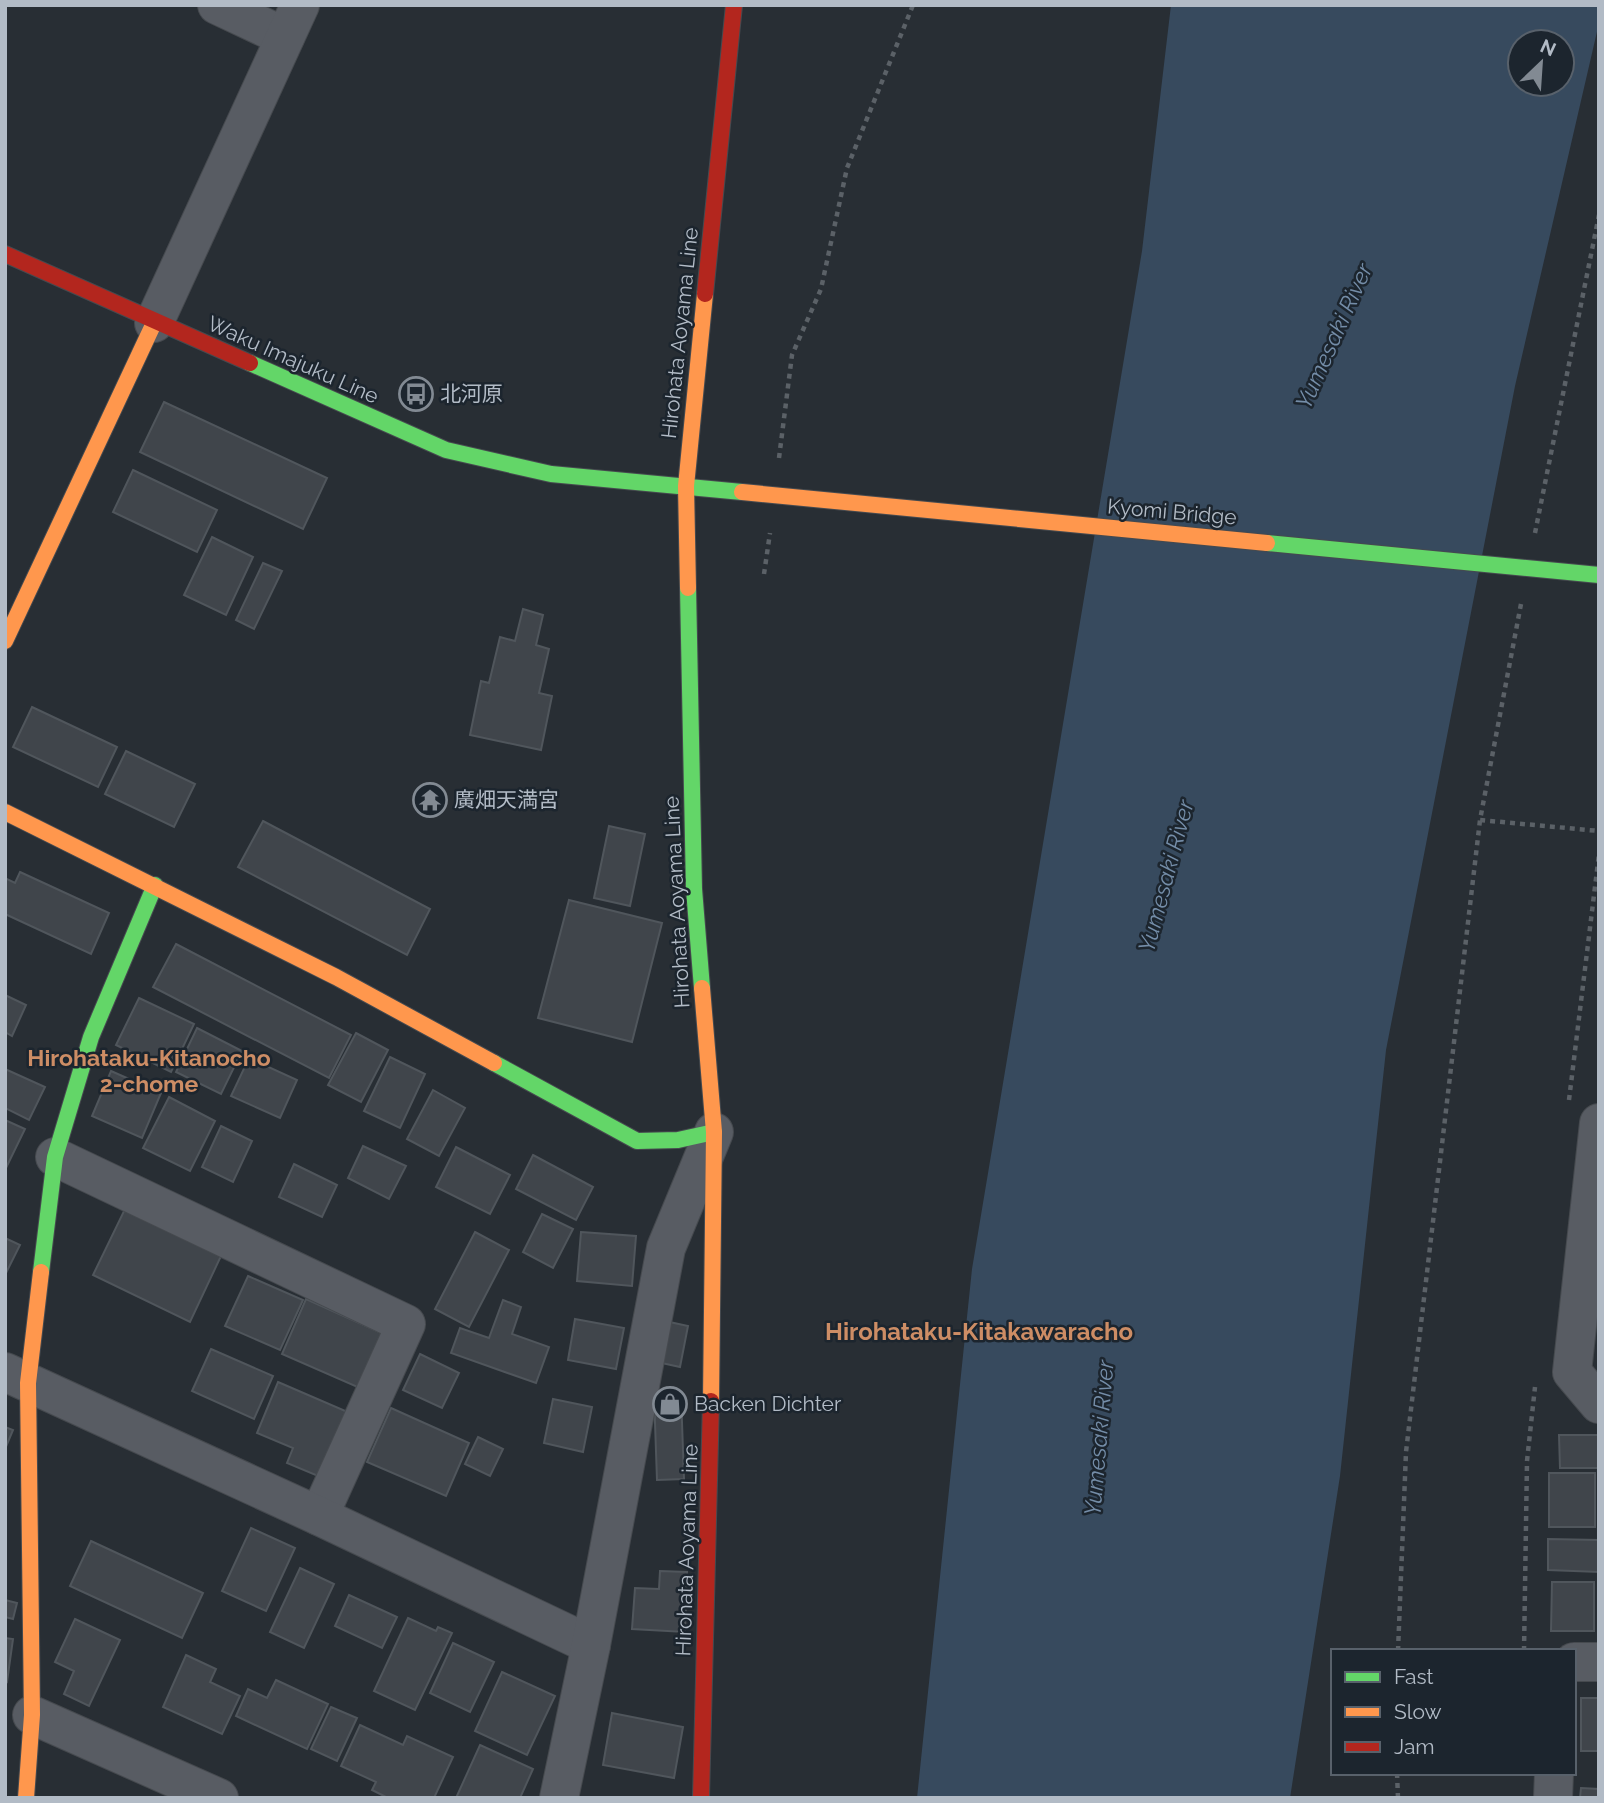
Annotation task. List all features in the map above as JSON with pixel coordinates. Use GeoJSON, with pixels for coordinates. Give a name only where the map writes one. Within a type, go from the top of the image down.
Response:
{"type":"FeatureCollection","features":[{"type":"Feature","properties":{"kind":"main road","name":"Hirohata Aoyama Line"},"geometry":{"type":"LineString","coordinates":[[701,1798],[711,1448],[714,1132],[694,889],[686,486],[734,5]]}},
{"type":"Feature","properties":{"kind":"main road","name":"Waku Imajuku Line"},"geometry":{"type":"LineString","coordinates":[[5,254],[154,323],[446,450],[551,474],[742,492]]}},
{"type":"Feature","properties":{"kind":"main road"},"geometry":{"type":"LineString","coordinates":[[5,641],[21,593],[154,323]]}},
{"type":"Feature","properties":{"kind":"main road","name":"Kyomi Bridge"},"geometry":{"type":"LineString","coordinates":[[742,492],[1599,575]]}},
{"type":"Feature","properties":{"kind":"main road"},"geometry":{"type":"LineString","coordinates":[[5,811],[336,977],[636,1141],[678,1140],[714,1132]]}},
{"type":"Feature","properties":{"kind":"main road"},"geometry":{"type":"LineString","coordinates":[[26,1798],[32,1716],[17,1378],[55,1157],[91,1037],[155,885]]}},
{"type":"Feature","properties":{"kind":"street"},"geometry":{"type":"LineString","coordinates":[[154,323],[293,21],[217,5]]}},
{"type":"Feature","properties":{"kind":"street"},"geometry":{"type":"LineString","coordinates":[[1599,1123],[1572,1372],[1599,1404]]}},
{"type":"Feature","properties":{"kind":"street"},"geometry":{"type":"LineString","coordinates":[[559,1798],[592,1645],[666,1248],[714,1132]]}},
{"type":"Feature","properties":{"kind":"street"},"geometry":{"type":"LineString","coordinates":[[55,1157],[406,1324],[319,1516]]}},
{"type":"Feature","properties":{"kind":"street"},"geometry":{"type":"LineString","coordinates":[[17,1378],[592,1645]]}},
{"type":"Feature","properties":{"kind":"street"},"geometry":{"type":"LineString","coordinates":[[1576,1662],[1599,1662]]}},
{"type":"Feature","properties":{"kind":"street"},"geometry":{"type":"LineString","coordinates":[[32,1716],[219,1798]]}},
{"type":"Feature","properties":{"kind":"street"},"geometry":{"type":"LineString","coordinates":[[1553,1798],[1554,1775]]}},
{"type":"Feature","properties":{"kind":"path"},"geometry":{"type":"LineString","coordinates":[[778,465],[792,355],[821,289],[847,168],[913,5]]}},
{"type":"Feature","properties":{"kind":"path"},"geometry":{"type":"LineString","coordinates":[[764,574],[771,519]]}},
{"type":"Feature","properties":{"kind":"path"},"geometry":{"type":"LineString","coordinates":[[1398,1649],[1406,1452],[1480,820]]}},
{"type":"Feature","properties":{"kind":"path"},"geometry":{"type":"LineString","coordinates":[[1397,1775],[1398,1798]]}},
{"type":"Feature","properties":{"kind":"water","name":"Yumesaki River"},"geometry":{"type":"Polygon","coordinates":[[[1171,5],[1599,5],[1599,23],[1515,386],[1386,1050],[1340,1476],[1290,1798],[917,1798],[972,1269],[1142,251],[1171,5]]]}},
{"type":"Feature","properties":{"kind":"building"},"geometry":{"type":"Polygon","coordinates":[[[164,402],[327,478],[303,529],[140,452],[164,402]]]}},
{"type":"Feature","properties":{"kind":"building"},"geometry":{"type":"Polygon","coordinates":[[[133,470],[217,510],[197,552],[113,512],[133,470]]]}},
{"type":"Feature","properties":{"kind":"building"},"geometry":{"type":"Polygon","coordinates":[[[212,537],[253,557],[226,615],[184,595],[212,537]]]}},
{"type":"Feature","properties":{"kind":"building"},"geometry":{"type":"Polygon","coordinates":[[[263,563],[282,571],[254,629],[236,620],[263,563]]]}},
{"type":"Feature","properties":{"kind":"building"},"geometry":{"type":"Polygon","coordinates":[[[523,609],[543,615],[536,645],[549,649],[539,693],[552,696],[541,750],[470,735],[481,681],[489,683],[500,637],[515,641],[523,609]]]}},
{"type":"Feature","properties":{"kind":"building"},"geometry":{"type":"Polygon","coordinates":[[[32,707],[117,747],[98,787],[13,747],[32,707]]]}},
{"type":"Feature","properties":{"kind":"building"},"geometry":{"type":"Polygon","coordinates":[[[126,751],[195,784],[174,827],[105,794],[126,751]]]}},
{"type":"Feature","properties":{"kind":"building"},"geometry":{"type":"Polygon","coordinates":[[[263,821],[430,909],[407,955],[238,867],[263,821]]]}},
{"type":"Feature","properties":{"kind":"building"},"geometry":{"type":"Polygon","coordinates":[[[609,826],[645,834],[630,906],[594,898],[609,826]]]}},
{"type":"Feature","properties":{"kind":"building"},"geometry":{"type":"Polygon","coordinates":[[[20,872],[109,913],[91,954],[5,914],[5,878],[15,883],[20,872]]]}},
{"type":"Feature","properties":{"kind":"building"},"geometry":{"type":"Polygon","coordinates":[[[569,900],[662,923],[632,1042],[538,1018],[569,900]]]}},
{"type":"Feature","properties":{"kind":"building"},"geometry":{"type":"Polygon","coordinates":[[[176,944],[351,1035],[329,1078],[153,987],[176,944]]]}},
{"type":"Feature","properties":{"kind":"building"},"geometry":{"type":"Polygon","coordinates":[[[5,995],[26,1005],[12,1036],[5,1032],[5,995]]]}},
{"type":"Feature","properties":{"kind":"building"},"geometry":{"type":"Polygon","coordinates":[[[139,998],[194,1024],[171,1072],[116,1045],[139,998]]]}},
{"type":"Feature","properties":{"kind":"building"},"geometry":{"type":"Polygon","coordinates":[[[197,1028],[242,1051],[221,1094],[176,1072],[197,1028]]]}},
{"type":"Feature","properties":{"kind":"building"},"geometry":{"type":"Polygon","coordinates":[[[356,1033],[388,1050],[361,1102],[328,1085],[356,1033]]]}},
{"type":"Feature","properties":{"kind":"building"},"geometry":{"type":"Polygon","coordinates":[[[390,1057],[425,1074],[400,1128],[364,1111],[390,1057]]]}},
{"type":"Feature","properties":{"kind":"building"},"geometry":{"type":"Polygon","coordinates":[[[249,1058],[297,1080],[280,1118],[231,1096],[249,1058]]]}},
{"type":"Feature","properties":{"kind":"building"},"geometry":{"type":"Polygon","coordinates":[[[5,1069],[45,1087],[29,1120],[5,1108],[5,1069]]]}},
{"type":"Feature","properties":{"kind":"building"},"geometry":{"type":"Polygon","coordinates":[[[111,1071],[161,1093],[142,1138],[92,1116],[111,1071]]]}},
{"type":"Feature","properties":{"kind":"building"},"geometry":{"type":"Polygon","coordinates":[[[433,1090],[465,1108],[439,1156],[407,1139],[433,1090]]]}},
{"type":"Feature","properties":{"kind":"building"},"geometry":{"type":"Polygon","coordinates":[[[169,1097],[215,1121],[190,1171],[143,1148],[169,1097]]]}},
{"type":"Feature","properties":{"kind":"building"},"geometry":{"type":"Polygon","coordinates":[[[5,1120],[25,1129],[5,1170],[5,1120]]]}},
{"type":"Feature","properties":{"kind":"building"},"geometry":{"type":"Polygon","coordinates":[[[221,1126],[252,1141],[233,1182],[202,1167],[221,1126]]]}},
{"type":"Feature","properties":{"kind":"building"},"geometry":{"type":"Polygon","coordinates":[[[363,1146],[406,1166],[389,1199],[348,1178],[363,1146]]]}},
{"type":"Feature","properties":{"kind":"building"},"geometry":{"type":"Polygon","coordinates":[[[456,1147],[510,1175],[490,1214],[436,1187],[456,1147]]]}},
{"type":"Feature","properties":{"kind":"building"},"geometry":{"type":"Polygon","coordinates":[[[533,1155],[593,1187],[576,1220],[516,1189],[533,1155]]]}},
{"type":"Feature","properties":{"kind":"building"},"geometry":{"type":"Polygon","coordinates":[[[294,1164],[337,1185],[322,1217],[279,1197],[294,1164]]]}},
{"type":"Feature","properties":{"kind":"building"},"geometry":{"type":"Polygon","coordinates":[[[125,1209],[221,1256],[190,1322],[93,1275],[125,1209]]]}},
{"type":"Feature","properties":{"kind":"building"},"geometry":{"type":"Polygon","coordinates":[[[542,1214],[573,1229],[553,1268],[523,1252],[542,1214]]]}},
{"type":"Feature","properties":{"kind":"building"},"geometry":{"type":"Polygon","coordinates":[[[475,1232],[509,1250],[469,1327],[435,1309],[475,1232]]]}},
{"type":"Feature","properties":{"kind":"building"},"geometry":{"type":"Polygon","coordinates":[[[581,1232],[636,1236],[632,1286],[577,1281],[581,1232]]]}},
{"type":"Feature","properties":{"kind":"building"},"geometry":{"type":"Polygon","coordinates":[[[5,1238],[20,1245],[5,1275],[5,1238]]]}},
{"type":"Feature","properties":{"kind":"building"},"geometry":{"type":"Polygon","coordinates":[[[248,1276],[303,1300],[280,1350],[225,1326],[248,1276]]]}},
{"type":"Feature","properties":{"kind":"building"},"geometry":{"type":"Polygon","coordinates":[[[306,1299],[386,1335],[362,1389],[282,1354],[306,1299]]]}},
{"type":"Feature","properties":{"kind":"building"},"geometry":{"type":"Polygon","coordinates":[[[503,1300],[521,1307],[512,1334],[549,1347],[536,1383],[451,1353],[460,1328],[489,1338],[503,1300]]]}},
{"type":"Feature","properties":{"kind":"building"},"geometry":{"type":"Polygon","coordinates":[[[575,1319],[624,1328],[616,1369],[568,1360],[575,1319]]]}},
{"type":"Feature","properties":{"kind":"building"},"geometry":{"type":"Polygon","coordinates":[[[665,1321],[688,1326],[680,1367],[657,1362],[665,1321]]]}},
{"type":"Feature","properties":{"kind":"building"},"geometry":{"type":"Polygon","coordinates":[[[211,1349],[273,1376],[254,1419],[192,1391],[211,1349]]]}},
{"type":"Feature","properties":{"kind":"building"},"geometry":{"type":"Polygon","coordinates":[[[420,1354],[459,1373],[442,1408],[403,1390],[420,1354]]]}},
{"type":"Feature","properties":{"kind":"building"},"geometry":{"type":"Polygon","coordinates":[[[278,1382],[357,1416],[330,1481],[287,1463],[293,1448],[257,1433],[278,1382]]]}},
{"type":"Feature","properties":{"kind":"building"},"geometry":{"type":"Polygon","coordinates":[[[654,1394],[681,1394],[684,1479],[657,1480],[654,1394]]]}},
{"type":"Feature","properties":{"kind":"building"},"geometry":{"type":"Polygon","coordinates":[[[553,1399],[592,1407],[583,1452],[544,1443],[553,1399]]]}},
{"type":"Feature","properties":{"kind":"building"},"geometry":{"type":"Polygon","coordinates":[[[391,1408],[469,1443],[446,1496],[367,1462],[391,1408]]]}},
{"type":"Feature","properties":{"kind":"building"},"geometry":{"type":"Polygon","coordinates":[[[5,1427],[13,1430],[5,1449],[5,1427]]]}},
{"type":"Feature","properties":{"kind":"building"},"geometry":{"type":"Polygon","coordinates":[[[1559,1435],[1599,1435],[1599,1468],[1560,1468],[1559,1435]]]}},
{"type":"Feature","properties":{"kind":"building"},"geometry":{"type":"Polygon","coordinates":[[[478,1437],[503,1449],[490,1476],[465,1464],[478,1437]]]}},
{"type":"Feature","properties":{"kind":"building"},"geometry":{"type":"Polygon","coordinates":[[[1549,1473],[1595,1473],[1595,1527],[1549,1527],[1549,1473]]]}},
{"type":"Feature","properties":{"kind":"building"},"geometry":{"type":"Polygon","coordinates":[[[251,1528],[295,1548],[266,1611],[222,1591],[251,1528]]]}},
{"type":"Feature","properties":{"kind":"building"},"geometry":{"type":"Polygon","coordinates":[[[1548,1539],[1599,1540],[1599,1572],[1548,1570],[1548,1539]]]}},
{"type":"Feature","properties":{"kind":"building"},"geometry":{"type":"Polygon","coordinates":[[[91,1541],[203,1593],[182,1638],[70,1586],[91,1541]]]}},
{"type":"Feature","properties":{"kind":"building"},"geometry":{"type":"Polygon","coordinates":[[[300,1568],[334,1584],[304,1648],[270,1632],[300,1568]]]}},
{"type":"Feature","properties":{"kind":"building"},"geometry":{"type":"Polygon","coordinates":[[[660,1571],[687,1572],[685,1632],[632,1629],[635,1588],[659,1589],[660,1571]]]}},
{"type":"Feature","properties":{"kind":"building"},"geometry":{"type":"Polygon","coordinates":[[[1552,1582],[1594,1582],[1594,1631],[1551,1631],[1552,1582]]]}},
{"type":"Feature","properties":{"kind":"building"},"geometry":{"type":"Polygon","coordinates":[[[349,1595],[397,1617],[382,1648],[335,1626],[349,1595]]]}},
{"type":"Feature","properties":{"kind":"building"},"geometry":{"type":"Polygon","coordinates":[[[5,1600],[17,1603],[13,1619],[5,1617],[5,1600]]]}},
{"type":"Feature","properties":{"kind":"building"},"geometry":{"type":"Polygon","coordinates":[[[408,1618],[436,1631],[438,1627],[452,1633],[415,1710],[374,1691],[408,1618]]]}},
{"type":"Feature","properties":{"kind":"building"},"geometry":{"type":"Polygon","coordinates":[[[75,1619],[120,1640],[89,1706],[64,1694],[74,1671],[55,1662],[75,1619]]]}},
{"type":"Feature","properties":{"kind":"building"},"geometry":{"type":"Polygon","coordinates":[[[5,1638],[13,1639],[7,1682],[5,1681],[5,1638]]]}},
{"type":"Feature","properties":{"kind":"building"},"geometry":{"type":"Polygon","coordinates":[[[453,1643],[494,1662],[470,1712],[430,1693],[453,1643]]]}},
{"type":"Feature","properties":{"kind":"building"},"geometry":{"type":"Polygon","coordinates":[[[186,1655],[216,1669],[210,1682],[240,1696],[222,1734],[163,1707],[186,1655]]]}},
{"type":"Feature","properties":{"kind":"building"},"geometry":{"type":"Polygon","coordinates":[[[502,1672],[555,1696],[527,1755],[475,1731],[502,1672]]]}},
{"type":"Feature","properties":{"kind":"building"},"geometry":{"type":"Polygon","coordinates":[[[276,1680],[328,1704],[307,1749],[236,1716],[248,1689],[267,1698],[276,1680]]]}},
{"type":"Feature","properties":{"kind":"building"},"geometry":{"type":"Polygon","coordinates":[[[1581,1698],[1599,1698],[1599,1751],[1581,1751],[1581,1698]]]}},
{"type":"Feature","properties":{"kind":"building"},"geometry":{"type":"Polygon","coordinates":[[[331,1707],[357,1718],[337,1761],[311,1749],[331,1707]]]}},
{"type":"Feature","properties":{"kind":"building"},"geometry":{"type":"Polygon","coordinates":[[[612,1713],[683,1727],[674,1778],[603,1765],[612,1713]]]}},
{"type":"Feature","properties":{"kind":"building"},"geometry":{"type":"Polygon","coordinates":[[[360,1725],[403,1745],[407,1736],[453,1757],[434,1798],[388,1798],[372,1790],[376,1782],[341,1766],[360,1725]]]}},
{"type":"Feature","properties":{"kind":"building"},"geometry":{"type":"Polygon","coordinates":[[[480,1745],[533,1769],[520,1798],[456,1798],[480,1745]]]}},
{"type":"Feature","properties":{"kind":"building"},"geometry":{"type":"Polygon","coordinates":[[[1581,1788],[1599,1789],[1599,1798],[1580,1798],[1581,1788]]]}},
{"type":"Feature","properties":{"kind":"traffic: fast"},"geometry":{"type":"LineString","coordinates":[[250,363],[446,450],[551,474],[742,492]]}},
{"type":"Feature","properties":{"kind":"traffic: fast"},"geometry":{"type":"LineString","coordinates":[[1267,543],[1599,575]]}},
{"type":"Feature","properties":{"kind":"traffic: fast"},"geometry":{"type":"LineString","coordinates":[[688,588],[694,889],[702,988]]}},
{"type":"Feature","properties":{"kind":"traffic: fast"},"geometry":{"type":"LineString","coordinates":[[41,1272],[55,1157],[91,1037],[155,885]]}},
{"type":"Feature","properties":{"kind":"traffic: fast"},"geometry":{"type":"LineString","coordinates":[[494,1063],[637,1141],[678,1140],[714,1132]]}},
{"type":"Feature","properties":{"kind":"traffic: slow"},"geometry":{"type":"LineString","coordinates":[[688,588],[686,486],[705,294]]}},
{"type":"Feature","properties":{"kind":"traffic: slow"},"geometry":{"type":"LineString","coordinates":[[5,641],[154,323]]}},
{"type":"Feature","properties":{"kind":"traffic: slow"},"geometry":{"type":"LineString","coordinates":[[742,492],[1267,543]]}},
{"type":"Feature","properties":{"kind":"traffic: slow"},"geometry":{"type":"LineString","coordinates":[[5,812],[336,977],[494,1063]]}},
{"type":"Feature","properties":{"kind":"traffic: slow"},"geometry":{"type":"LineString","coordinates":[[702,988],[714,1132],[711,1401]]}},
{"type":"Feature","properties":{"kind":"traffic: slow"},"geometry":{"type":"LineString","coordinates":[[26,1798],[32,1715],[28,1383],[41,1272]]}},
{"type":"Feature","properties":{"kind":"traffic: jam"},"geometry":{"type":"LineString","coordinates":[[705,294],[734,5]]}},
{"type":"Feature","properties":{"kind":"traffic: jam"},"geometry":{"type":"LineString","coordinates":[[5,254],[250,363]]}},
{"type":"Feature","properties":{"kind":"traffic: jam"},"geometry":{"type":"LineString","coordinates":[[701,1798],[711,1401]]}},
{"type":"Feature","properties":{"kind":"place","name":"北河原"},"geometry":{"type":"Point","coordinates":[416,394]}},
{"type":"Feature","properties":{"kind":"place","name":"廣畑天満宮"},"geometry":{"type":"Point","coordinates":[430,800]}},
{"type":"Feature","properties":{"kind":"place","name":"Backen Dichter"},"geometry":{"type":"Point","coordinates":[670,1404]}},
{"type":"Feature","properties":{"kind":"district","name":"Hirohataku-Kitanocho 2-chome"},"geometry":{"type":"Point","coordinates":[149,1071]}},
{"type":"Feature","properties":{"kind":"district","name":"Hirohataku-Kitakawaracho"},"geometry":{"type":"Point","coordinates":[979,1332]}}]}
